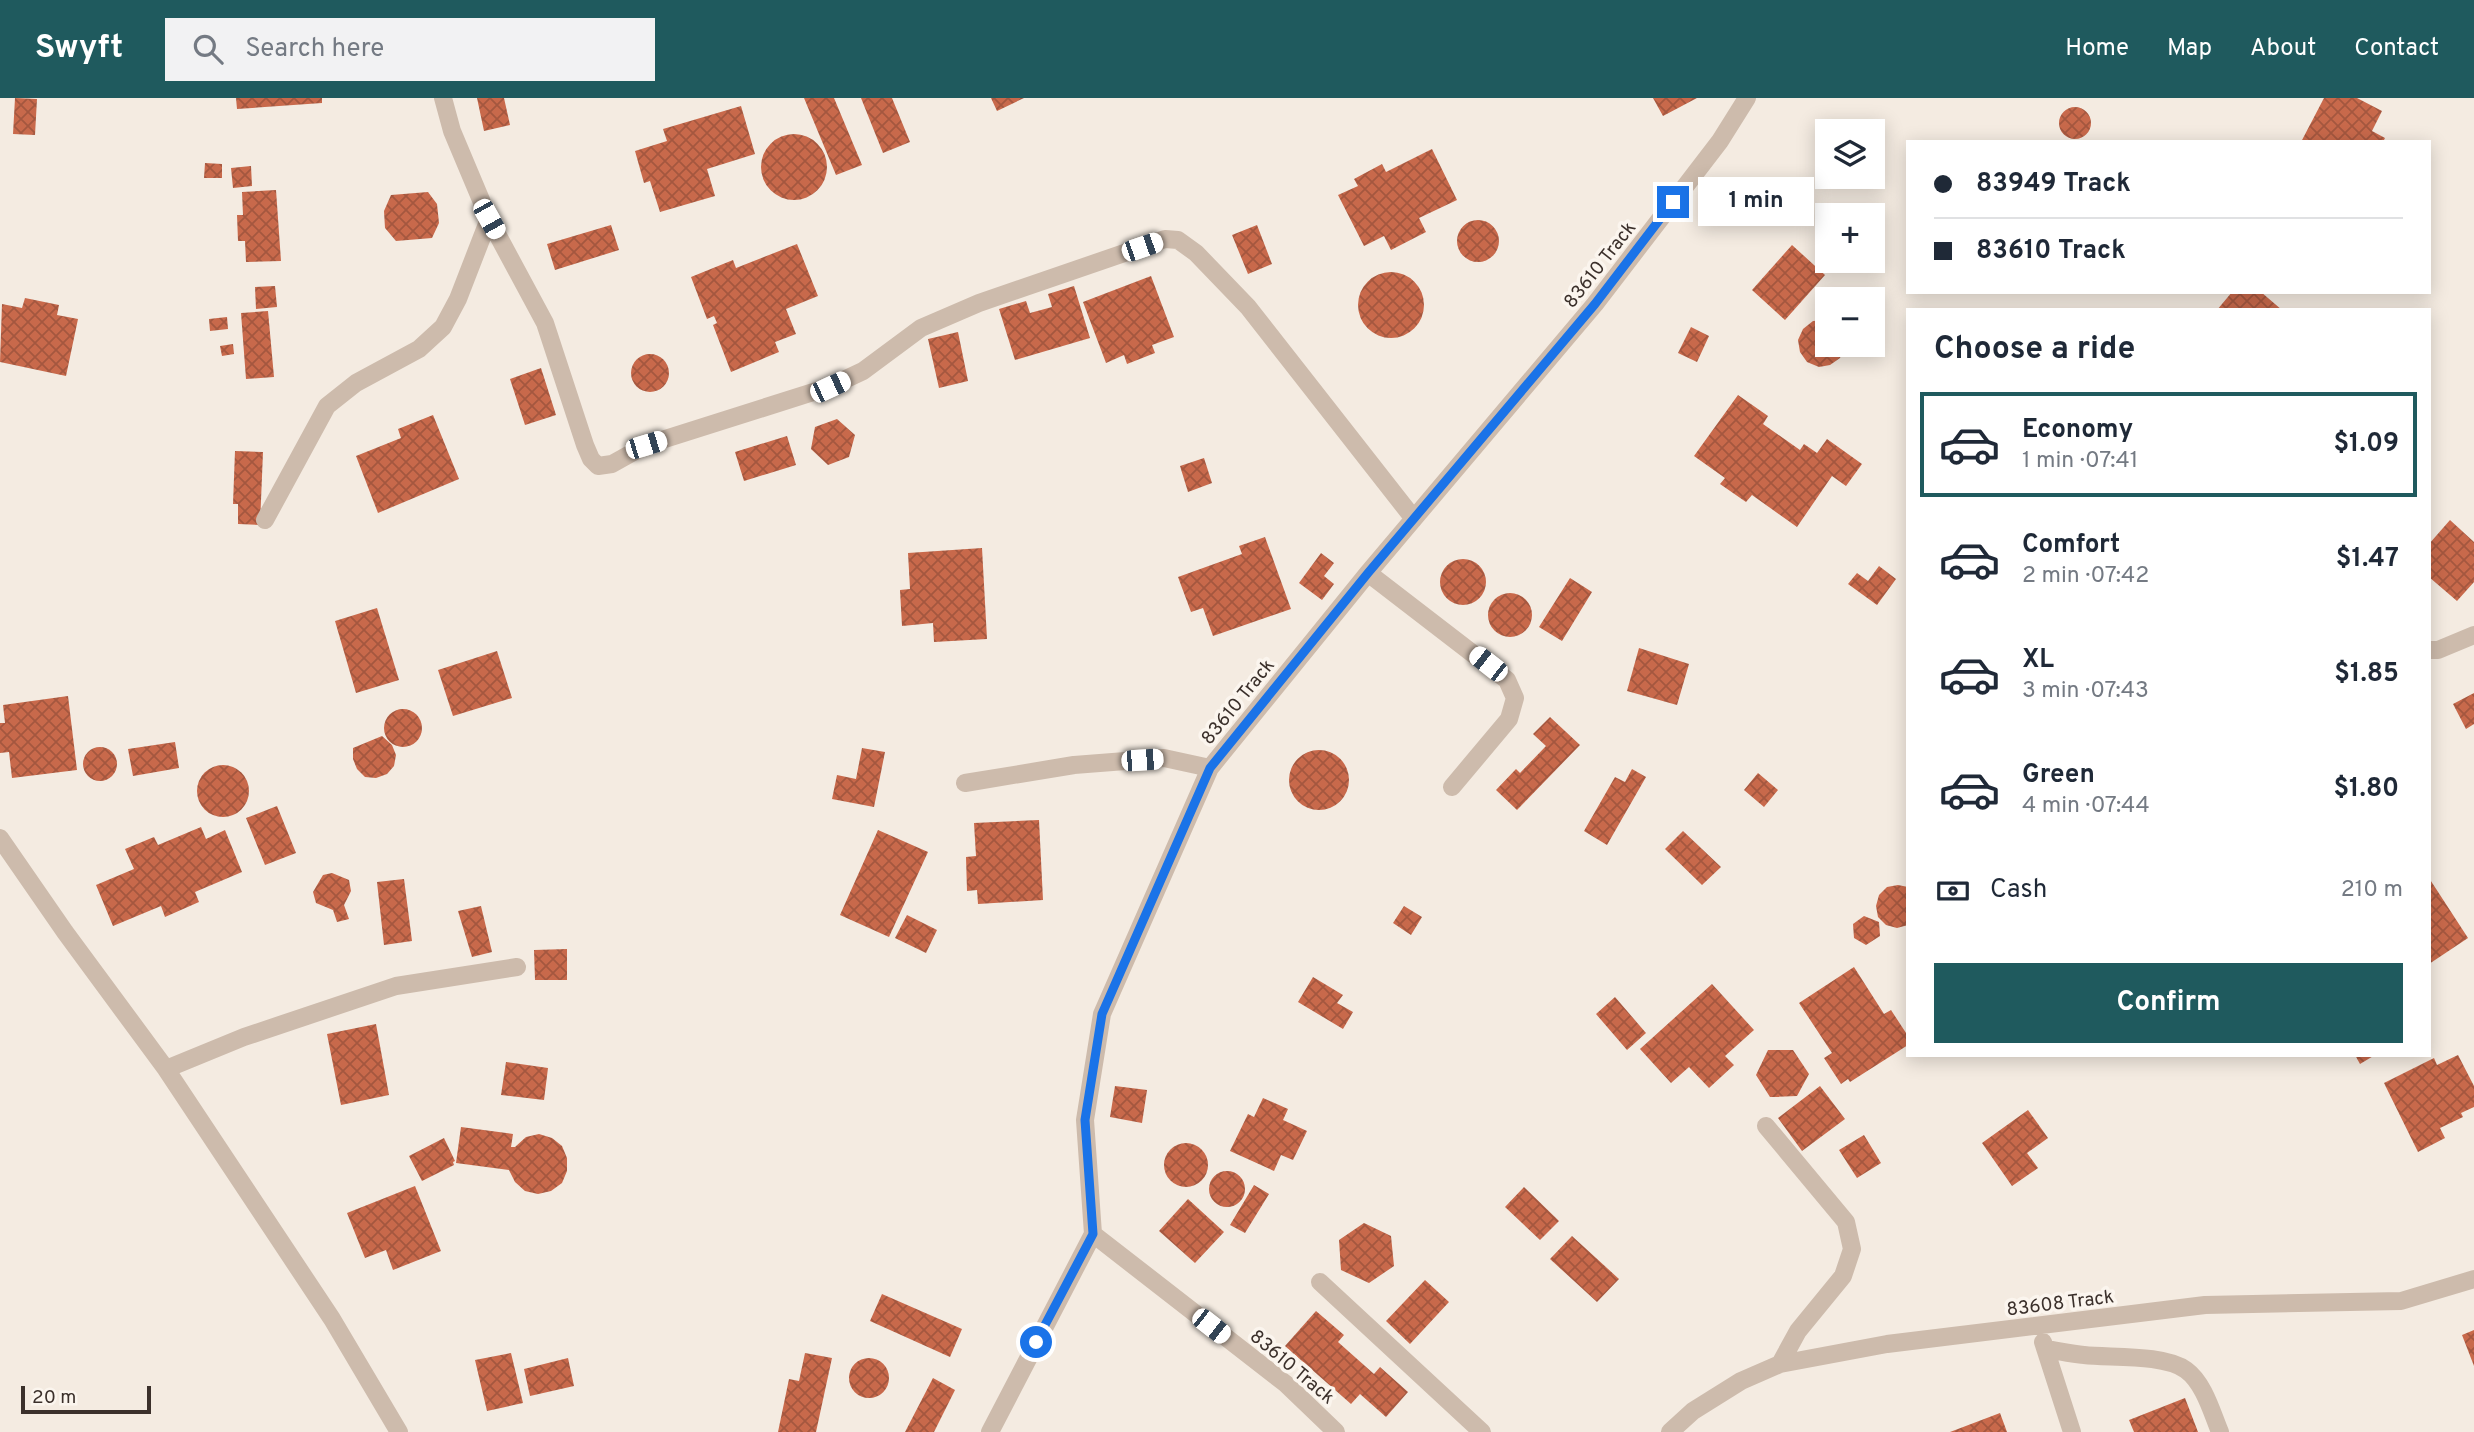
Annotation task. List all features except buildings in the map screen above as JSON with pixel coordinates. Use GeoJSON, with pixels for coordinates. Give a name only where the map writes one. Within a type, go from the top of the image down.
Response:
{"type":"FeatureCollection","features":[{"type":"Feature","properties":{"kind":"street"},"geometry":{"type":"LineString","coordinates":[[443,98],[452,131],[489,219],[545,323],[585,445],[591,459],[598,466],[612,464],[646,445],[830,387],[863,372],[921,328],[979,303],[1166,239],[1178,240],[1196,253],[1248,307],[1415,519]]}},
{"type":"Feature","properties":{"kind":"street","name":"83610 Track"},"geometry":{"type":"LineString","coordinates":[[1336,1432],[1286,1384],[1093,1234],[1085,1120],[1102,1014],[1210,768],[1368,573],[1595,304],[1720,141],[1747,98]]}},
{"type":"Feature","properties":{"kind":"street"},"geometry":{"type":"LineString","coordinates":[[265,520],[327,406],[356,383],[419,349],[443,327],[458,299],[489,219]]}},
{"type":"Feature","properties":{"kind":"street"},"geometry":{"type":"LineString","coordinates":[[1368,573],[1507,680],[1515,698],[1509,719],[1452,787]]}},
{"type":"Feature","properties":{"kind":"street"},"geometry":{"type":"LineString","coordinates":[[2431,650],[2438,650],[2474,635]]}},
{"type":"Feature","properties":{"kind":"street"},"geometry":{"type":"LineString","coordinates":[[965,783],[1074,765],[1164,758],[1210,768]]}},
{"type":"Feature","properties":{"kind":"street"},"geometry":{"type":"LineString","coordinates":[[0,838],[166,1069],[332,1320],[399,1432]]}},
{"type":"Feature","properties":{"kind":"street"},"geometry":{"type":"LineString","coordinates":[[166,1069],[244,1037],[396,986],[517,967]]}},
{"type":"Feature","properties":{"kind":"street"},"geometry":{"type":"LineString","coordinates":[[1766,1126],[1846,1222],[1852,1249],[1843,1276],[1798,1331],[1780,1364]]}},
{"type":"Feature","properties":{"kind":"street"},"geometry":{"type":"LineString","coordinates":[[990,1432],[1093,1234]]}},
{"type":"Feature","properties":{"kind":"street","name":"83608 Track"},"geometry":{"type":"LineString","coordinates":[[1670,1432],[1692,1411],[1741,1381],[1780,1364],[1888,1344],[2205,1305],[2401,1301],[2474,1279]]}},
{"type":"Feature","properties":{"kind":"street"},"geometry":{"type":"LineString","coordinates":[[1320,1282],[1482,1432]]}},
{"type":"Feature","properties":{"kind":"street"},"geometry":{"type":"LineString","coordinates":[[2036,1326],[2072,1432]]}},
{"type":"Feature","properties":{"kind":"street"},"geometry":{"type":"LineString","coordinates":[[2046,1349],[2084,1355],[2123,1356],[2169,1363],[2186,1370],[2198,1384],[2220,1432]]}},
{"type":"Feature","properties":{"kind":"route"},"geometry":{"type":"LineString","coordinates":[[1036,1342],[1093,1234],[1085,1120],[1102,1014],[1210,768],[1368,573],[1595,304],[1673,202]]}}]}
